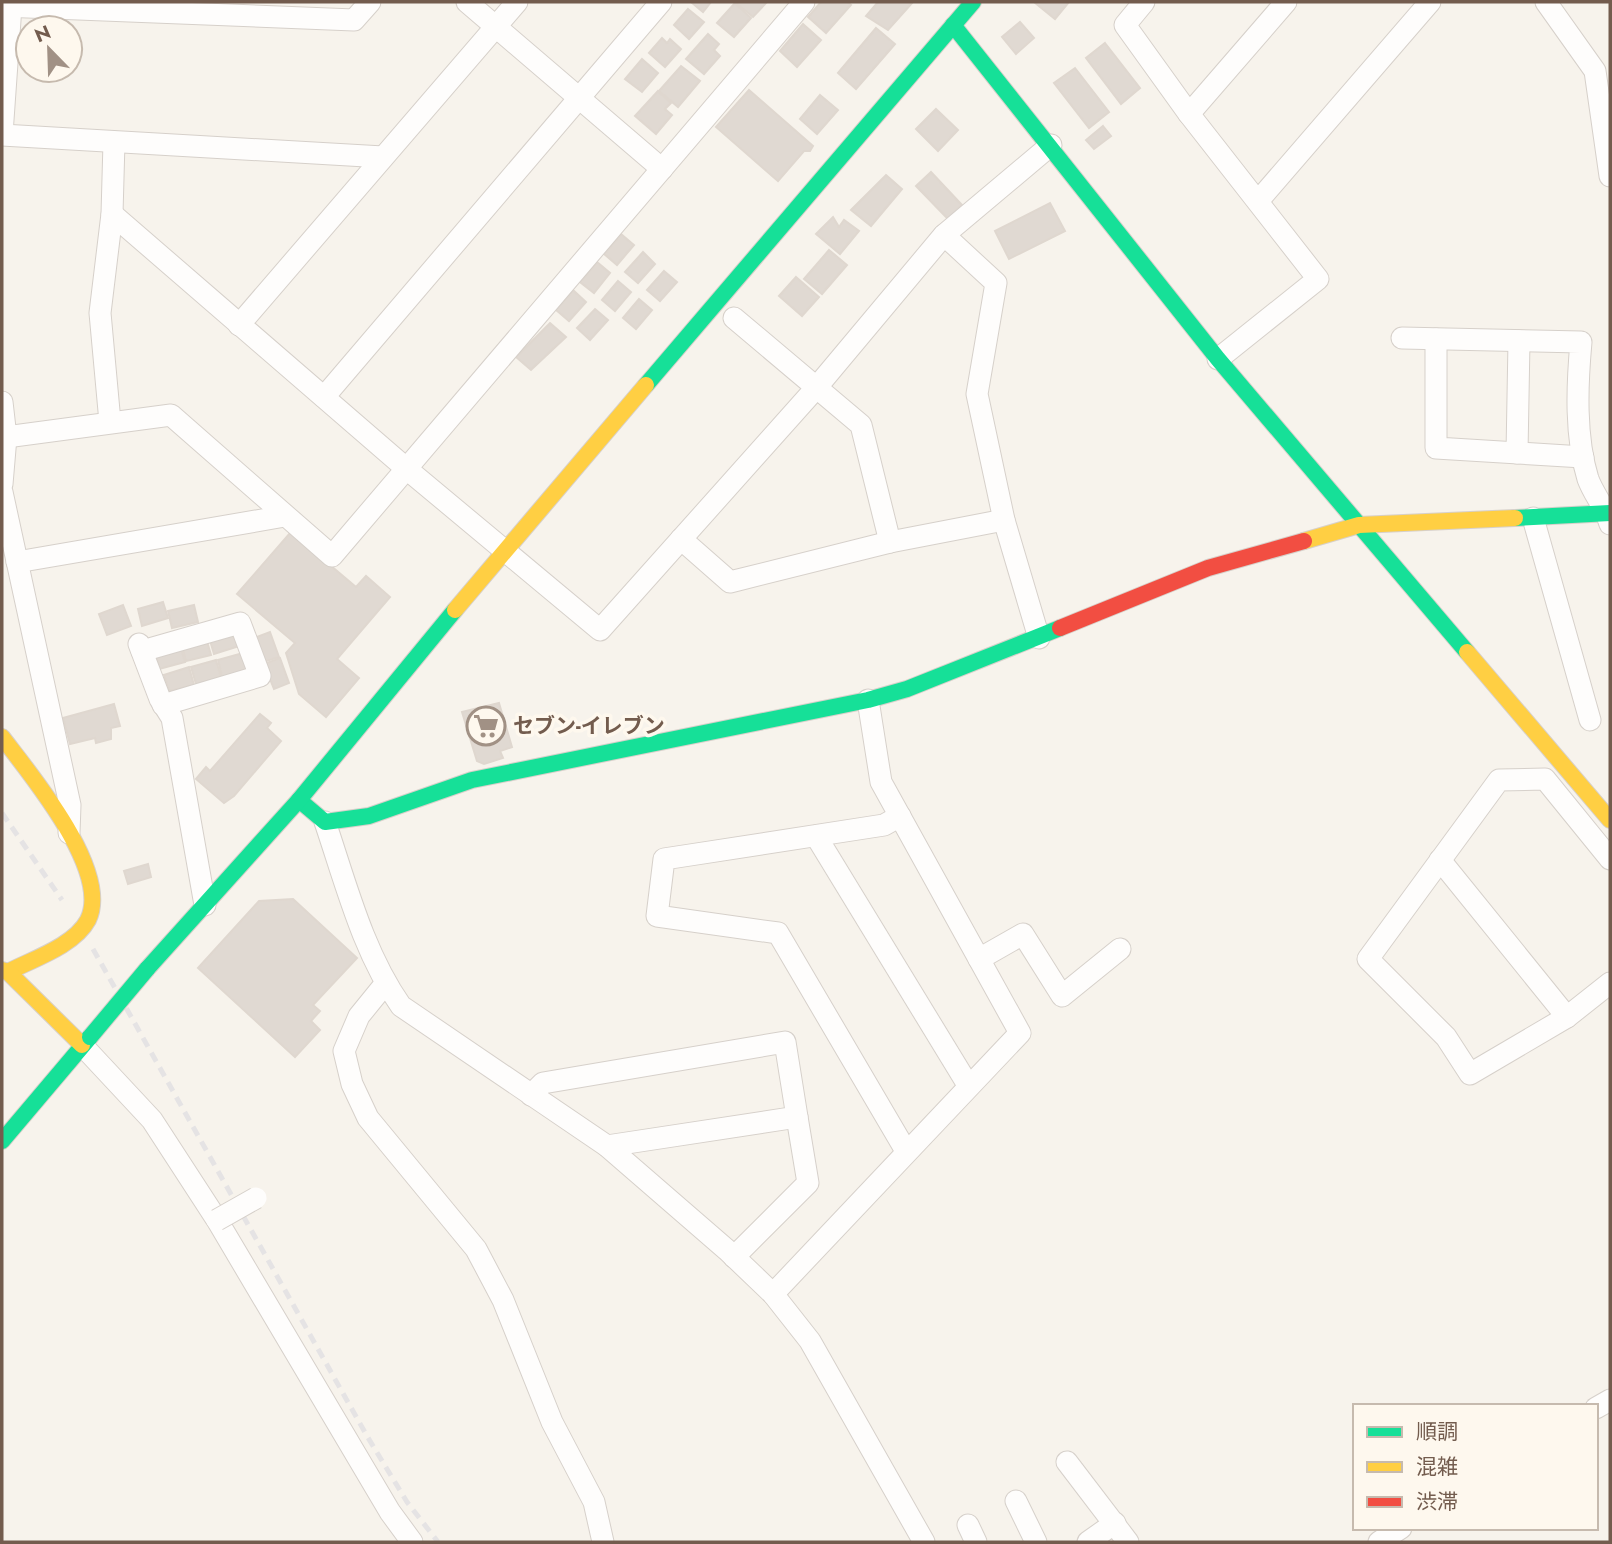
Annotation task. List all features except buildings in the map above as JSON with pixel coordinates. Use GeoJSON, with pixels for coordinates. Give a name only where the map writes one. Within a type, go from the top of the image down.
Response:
{"type":"FeatureCollection","features":[{"type":"Feature","properties":{"kind":"street"},"geometry":{"type":"LineString","coordinates":[[370,2],[354,20],[98,5],[6,6],[2,135],[383,157]]}},
{"type":"Feature","properties":{"kind":"street"},"geometry":{"type":"LineString","coordinates":[[467,2],[663,169]]}},
{"type":"Feature","properties":{"kind":"street"},"geometry":{"type":"LineString","coordinates":[[239,325],[517,2]]}},
{"type":"Feature","properties":{"kind":"street"},"geometry":{"type":"LineString","coordinates":[[324,397],[661,2]]}},
{"type":"Feature","properties":{"kind":"street"},"geometry":{"type":"LineString","coordinates":[[6,437],[171,415],[332,556],[804,2]]}},
{"type":"Feature","properties":{"kind":"street"},"geometry":{"type":"LineString","coordinates":[[2,1141],[147,969],[299,800],[506,549],[973,2]]}},
{"type":"Feature","properties":{"kind":"street"},"geometry":{"type":"LineString","coordinates":[[1144,2],[1125,25],[1189,114],[1259,200],[1318,279],[1218,359]]}},
{"type":"Feature","properties":{"kind":"street"},"geometry":{"type":"LineString","coordinates":[[1189,114],[1286,2]]}},
{"type":"Feature","properties":{"kind":"street"},"geometry":{"type":"LineString","coordinates":[[1259,200],[1430,2]]}},
{"type":"Feature","properties":{"kind":"street"},"geometry":{"type":"LineString","coordinates":[[1546,2],[1602,71],[1610,176]]}},
{"type":"Feature","properties":{"kind":"street"},"geometry":{"type":"LineString","coordinates":[[953,25],[1051,145],[1218,359],[1610,820]]}},
{"type":"Feature","properties":{"kind":"street"},"geometry":{"type":"LineString","coordinates":[[110,422],[100,313],[112,214],[114,142]]}},
{"type":"Feature","properties":{"kind":"street"},"geometry":{"type":"LineString","coordinates":[[112,214],[408,470],[600,630],[816,388],[944,235],[1051,145]]}},
{"type":"Feature","properties":{"kind":"street"},"geometry":{"type":"LineString","coordinates":[[944,235],[996,283],[977,394],[1004,520],[1039,638]]}},
{"type":"Feature","properties":{"kind":"street"},"geometry":{"type":"LineString","coordinates":[[734,318],[861,425],[890,542]]}},
{"type":"Feature","properties":{"kind":"street"},"geometry":{"type":"LineString","coordinates":[[325,822],[369,816],[472,780],[868,700],[908,689],[1208,568],[1359,525],[1609,517],[1589,482],[1583,457],[1578,383],[1581,342],[1402,338]]}},
{"type":"Feature","properties":{"kind":"street"},"geometry":{"type":"LineString","coordinates":[[1436,339],[1436,448],[1583,457]]}},
{"type":"Feature","properties":{"kind":"street"},"geometry":{"type":"LineString","coordinates":[[1517,453],[1520,341]]}},
{"type":"Feature","properties":{"kind":"street"},"geometry":{"type":"LineString","coordinates":[[2,402],[6,437],[2,484]]}},
{"type":"Feature","properties":{"kind":"street"},"geometry":{"type":"LineString","coordinates":[[2,492],[70,805],[69,833]]}},
{"type":"Feature","properties":{"kind":"street"},"geometry":{"type":"LineString","coordinates":[[16,562],[285,516]]}},
{"type":"Feature","properties":{"kind":"street"},"geometry":{"type":"LineString","coordinates":[[1533,518],[1590,720]]}},
{"type":"Feature","properties":{"kind":"street"},"geometry":{"type":"LineString","coordinates":[[681,539],[730,582],[890,542],[1004,520]]}},
{"type":"Feature","properties":{"kind":"street"},"geometry":{"type":"LineString","coordinates":[[163,705],[260,676],[240,623],[141,648],[163,705],[172,718],[205,905]]}},
{"type":"Feature","properties":{"kind":"street"},"geometry":{"type":"LineString","coordinates":[[773,1294],[1020,1033],[881,782],[868,700]]}},
{"type":"Feature","properties":{"kind":"street"},"geometry":{"type":"LineString","coordinates":[[2,737],[69,833],[90,886],[93,906],[88,919],[61,943],[5,971],[86,1041],[152,1119],[217,1220],[390,1512],[412,1542]]}},
{"type":"Feature","properties":{"kind":"street"},"geometry":{"type":"LineString","coordinates":[[1610,859],[1545,779],[1499,780],[1368,959],[1446,1037],[1470,1074],[1567,1017],[1610,983]]}},
{"type":"Feature","properties":{"kind":"street"},"geometry":{"type":"LineString","coordinates":[[299,800],[325,822],[358,919],[385,984],[401,1006],[607,1146],[734,1256],[773,1294],[810,1341],[923,1542]]}},
{"type":"Feature","properties":{"kind":"street"},"geometry":{"type":"LineString","coordinates":[[900,816],[884,825],[664,859],[657,916],[778,933],[906,1151]]}},
{"type":"Feature","properties":{"kind":"street"},"geometry":{"type":"LineString","coordinates":[[816,836],[968,1085]]}},
{"type":"Feature","properties":{"kind":"street"},"geometry":{"type":"LineString","coordinates":[[1440,860],[1567,1017]]}},
{"type":"Feature","properties":{"kind":"street"},"geometry":{"type":"LineString","coordinates":[[979,959],[1023,934],[1062,996],[1120,949]]}},
{"type":"Feature","properties":{"kind":"street"},"geometry":{"type":"LineString","coordinates":[[385,984],[359,1016],[344,1051],[352,1084],[368,1118],[476,1249],[503,1300],[552,1422],[594,1502],[603,1542]]}},
{"type":"Feature","properties":{"kind":"street"},"geometry":{"type":"LineString","coordinates":[[531,1095],[543,1083],[785,1041],[808,1183],[734,1256]]}},
{"type":"Feature","properties":{"kind":"street"},"geometry":{"type":"LineString","coordinates":[[607,1146],[797,1117]]}},
{"type":"Feature","properties":{"kind":"street"},"geometry":{"type":"LineString","coordinates":[[217,1220],[256,1198]]}},
{"type":"Feature","properties":{"kind":"street"},"geometry":{"type":"LineString","coordinates":[[1067,1462],[1128,1542]]}},
{"type":"Feature","properties":{"kind":"street"},"geometry":{"type":"LineString","coordinates":[[1016,1501],[1036,1542]]}},
{"type":"Feature","properties":{"kind":"street"},"geometry":{"type":"LineString","coordinates":[[1088,1542],[1115,1523]]}},
{"type":"Feature","properties":{"kind":"street"},"geometry":{"type":"LineString","coordinates":[[1379,1542],[1398,1530]]}},
{"type":"Feature","properties":{"kind":"railway"},"geometry":{"type":"LineString","coordinates":[[2,813],[62,900]]}},
{"type":"Feature","properties":{"kind":"railway"},"geometry":{"type":"LineString","coordinates":[[93,949],[367,1436],[407,1502],[438,1542]]}},
{"type":"Feature","properties":{"kind":"traffic: fast"},"geometry":{"type":"LineString","coordinates":[[646,385],[973,2]]}},
{"type":"Feature","properties":{"kind":"traffic: fast"},"geometry":{"type":"LineString","coordinates":[[953,25],[1218,359],[1467,652]]}},
{"type":"Feature","properties":{"kind":"traffic: fast"},"geometry":{"type":"LineString","coordinates":[[1515,518],[1610,513]]}},
{"type":"Feature","properties":{"kind":"traffic: fast"},"geometry":{"type":"LineString","coordinates":[[147,969],[299,800],[455,610]]}},
{"type":"Feature","properties":{"kind":"traffic: fast"},"geometry":{"type":"LineString","coordinates":[[299,800],[325,822],[369,816],[472,780],[868,700],[907,689],[1060,628]]}},
{"type":"Feature","properties":{"kind":"traffic: fast"},"geometry":{"type":"LineString","coordinates":[[90,1037],[147,969]]}},
{"type":"Feature","properties":{"kind":"traffic: fast"},"geometry":{"type":"LineString","coordinates":[[2,1141],[90,1037]]}},
{"type":"Feature","properties":{"kind":"traffic: slow"},"geometry":{"type":"LineString","coordinates":[[455,610],[646,385]]}},
{"type":"Feature","properties":{"kind":"traffic: slow"},"geometry":{"type":"LineString","coordinates":[[1304,541],[1359,525],[1515,518]]}},
{"type":"Feature","properties":{"kind":"traffic: slow"},"geometry":{"type":"LineString","coordinates":[[1467,652],[1610,820]]}},
{"type":"Feature","properties":{"kind":"traffic: slow"},"geometry":{"type":"LineString","coordinates":[[2,737],[48,798],[79,850],[89,876],[92,900],[88,920],[73,937],[52,951],[8,972]]}},
{"type":"Feature","properties":{"kind":"traffic: slow"},"geometry":{"type":"LineString","coordinates":[[2,970],[8,972],[82,1045]]}},
{"type":"Feature","properties":{"kind":"traffic: jam"},"geometry":{"type":"LineString","coordinates":[[1060,628],[1208,568],[1304,541]]}},
{"type":"Feature","properties":{"kind":"place","name":"セブン-イレブン"},"geometry":{"type":"Point","coordinates":[486,726]}}]}
